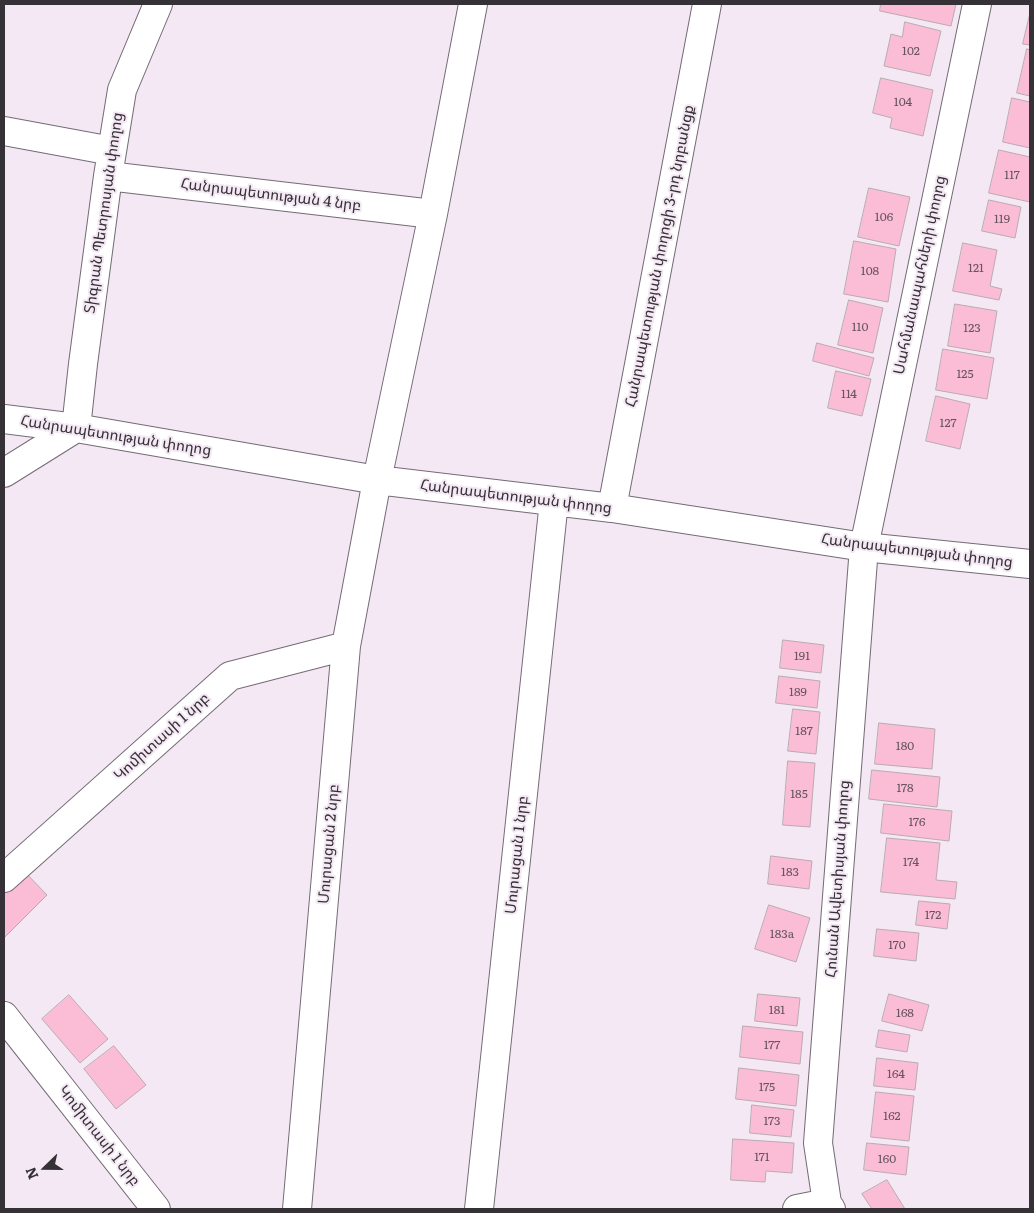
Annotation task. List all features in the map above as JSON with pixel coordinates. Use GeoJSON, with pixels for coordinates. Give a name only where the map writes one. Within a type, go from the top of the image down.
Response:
{"type":"FeatureCollection","features":[{"type":"Feature","properties":{"kind":"street","name":"Տիգրան Պետրոսյան փողոց"},"geometry":{"type":"LineString","coordinates":[[76,428],[84,354],[122,90],[158,4]]}},
{"type":"Feature","properties":{"kind":"street"},"geometry":{"type":"LineString","coordinates":[[377,480],[433,214],[473,4]]}},
{"type":"Feature","properties":{"kind":"street","name":"Հանրապետության փողոցի 3-րդ նրբանցք"},"geometry":{"type":"LineString","coordinates":[[612,508],[707,4]]}},
{"type":"Feature","properties":{"kind":"street","name":"Սահմանապահների փողոց"},"geometry":{"type":"LineString","coordinates":[[864,546],[977,4]]}},
{"type":"Feature","properties":{"kind":"street","name":"Հանրապետության 4 նրբ"},"geometry":{"type":"LineString","coordinates":[[4,131],[110,164],[433,214]]}},
{"type":"Feature","properties":{"kind":"street","name":"Հանրապետության փողոց"},"geometry":{"type":"LineString","coordinates":[[4,419],[76,428],[377,480],[612,508],[864,546],[1030,564]]}},
{"type":"Feature","properties":{"kind":"street"},"geometry":{"type":"LineString","coordinates":[[4,473],[76,428]]}},
{"type":"Feature","properties":{"kind":"street","name":"Մուրացան 2 նրբ"},"geometry":{"type":"LineString","coordinates":[[297,1209],[346,646],[377,480]]}},
{"type":"Feature","properties":{"kind":"street","name":"Մուրացան 1 նրբ"},"geometry":{"type":"LineString","coordinates":[[480,1209],[554,501]]}},
{"type":"Feature","properties":{"kind":"street","name":"Հունան Ավետիսյան փողոց"},"geometry":{"type":"LineString","coordinates":[[829,1206],[818,1143],[864,546]]}},
{"type":"Feature","properties":{"kind":"street","name":"Կոմիտասի 1 նրբ"},"geometry":{"type":"LineString","coordinates":[[4,878],[230,676],[346,646]]}},
{"type":"Feature","properties":{"kind":"street","name":"Կոմիտասի 1 նրբ"},"geometry":{"type":"LineString","coordinates":[[4,1016],[156,1209]]}},
{"type":"Feature","properties":{"kind":"street"},"geometry":{"type":"LineString","coordinates":[[798,1209],[829,1206]]}},
{"type":"Feature","properties":{"kind":"building"},"geometry":{"type":"Polygon","coordinates":[[[881,4],[956,4],[951,26],[880,11],[881,4]]]}},
{"type":"Feature","properties":{"kind":"building"},"geometry":{"type":"Polygon","coordinates":[[[1030,13],[1030,45],[1023,44],[1030,13]]]}},
{"type":"Feature","properties":{"kind":"building"},"geometry":{"type":"Polygon","coordinates":[[[905,22],[941,31],[930,76],[884,66],[891,34],[902,37],[905,22]]]}},
{"type":"Feature","properties":{"kind":"building"},"geometry":{"type":"Polygon","coordinates":[[[1027,49],[1030,50],[1030,96],[1017,93],[1027,49]]]}},
{"type":"Feature","properties":{"kind":"building"},"geometry":{"type":"Polygon","coordinates":[[[881,78],[933,90],[923,136],[890,128],[892,118],[873,113],[881,78]]]}},
{"type":"Feature","properties":{"kind":"building"},"geometry":{"type":"Polygon","coordinates":[[[1012,98],[1030,102],[1030,148],[1003,142],[1012,98]]]}},
{"type":"Feature","properties":{"kind":"building"},"geometry":{"type":"Polygon","coordinates":[[[999,150],[1030,157],[1030,202],[989,193],[999,150]]]}},
{"type":"Feature","properties":{"kind":"building"},"geometry":{"type":"Polygon","coordinates":[[[869,188],[910,197],[899,246],[858,237],[869,188]]]}},
{"type":"Feature","properties":{"kind":"building"},"geometry":{"type":"Polygon","coordinates":[[[989,200],[1021,207],[1015,238],[982,231],[989,200]]]}},
{"type":"Feature","properties":{"kind":"building"},"geometry":{"type":"Polygon","coordinates":[[[854,241],[896,249],[888,302],[844,294],[854,241]]]}},
{"type":"Feature","properties":{"kind":"building"},"geometry":{"type":"Polygon","coordinates":[[[963,243],[997,250],[990,286],[1002,289],[999,300],[953,291],[963,243]]]}},
{"type":"Feature","properties":{"kind":"building"},"geometry":{"type":"Polygon","coordinates":[[[849,300],[883,308],[873,353],[838,345],[849,300]]]}},
{"type":"Feature","properties":{"kind":"building"},"geometry":{"type":"Polygon","coordinates":[[[955,304],[997,311],[990,353],[948,346],[955,304]]]}},
{"type":"Feature","properties":{"kind":"building"},"geometry":{"type":"Polygon","coordinates":[[[817,343],[874,358],[869,376],[813,361],[817,343]]]}},
{"type":"Feature","properties":{"kind":"building"},"geometry":{"type":"Polygon","coordinates":[[[943,349],[994,358],[987,399],[936,390],[943,349]]]}},
{"type":"Feature","properties":{"kind":"building"},"geometry":{"type":"Polygon","coordinates":[[[836,371],[871,379],[862,416],[828,408],[836,371]]]}},
{"type":"Feature","properties":{"kind":"building"},"geometry":{"type":"Polygon","coordinates":[[[936,396],[970,404],[960,449],[926,441],[936,396]]]}},
{"type":"Feature","properties":{"kind":"building"},"geometry":{"type":"Polygon","coordinates":[[[783,640],[824,645],[821,673],[780,668],[783,640]]]}},
{"type":"Feature","properties":{"kind":"building"},"geometry":{"type":"Polygon","coordinates":[[[779,676],[820,681],[817,708],[776,703],[779,676]]]}},
{"type":"Feature","properties":{"kind":"building"},"geometry":{"type":"Polygon","coordinates":[[[793,709],[820,712],[816,754],[788,751],[793,709]]]}},
{"type":"Feature","properties":{"kind":"building"},"geometry":{"type":"Polygon","coordinates":[[[879,723],[935,729],[932,769],[875,764],[879,723]]]}},
{"type":"Feature","properties":{"kind":"building"},"geometry":{"type":"Polygon","coordinates":[[[788,761],[815,763],[810,827],[783,825],[788,761]]]}},
{"type":"Feature","properties":{"kind":"building"},"geometry":{"type":"Polygon","coordinates":[[[872,770],[940,777],[937,807],[869,799],[872,770]]]}},
{"type":"Feature","properties":{"kind":"building"},"geometry":{"type":"Polygon","coordinates":[[[884,804],[952,811],[949,841],[881,833],[884,804]]]}},
{"type":"Feature","properties":{"kind":"building"},"geometry":{"type":"Polygon","coordinates":[[[887,838],[940,843],[936,880],[957,882],[955,899],[881,892],[887,838]]]}},
{"type":"Feature","properties":{"kind":"building"},"geometry":{"type":"Polygon","coordinates":[[[771,856],[812,861],[809,889],[768,884],[771,856]]]}},
{"type":"Feature","properties":{"kind":"building"},"geometry":{"type":"Polygon","coordinates":[[[22,869],[47,895],[4,938],[4,888],[22,869]]]}},
{"type":"Feature","properties":{"kind":"building"},"geometry":{"type":"Polygon","coordinates":[[[919,901],[950,904],[947,929],[916,925],[919,901]]]}},
{"type":"Feature","properties":{"kind":"building"},"geometry":{"type":"Polygon","coordinates":[[[769,905],[810,918],[796,962],[755,949],[769,905]]]}},
{"type":"Feature","properties":{"kind":"building"},"geometry":{"type":"Polygon","coordinates":[[[877,929],[919,933],[916,961],[874,956],[877,929]]]}},
{"type":"Feature","properties":{"kind":"building"},"geometry":{"type":"Polygon","coordinates":[[[758,994],[800,998],[797,1026],[755,1021],[758,994]]]}},
{"type":"Feature","properties":{"kind":"building"},"geometry":{"type":"Polygon","coordinates":[[[889,994],[929,1005],[922,1031],[882,1021],[889,994]]]}},
{"type":"Feature","properties":{"kind":"building"},"geometry":{"type":"Polygon","coordinates":[[[69,995],[108,1039],[80,1063],[42,1019],[69,995]]]}},
{"type":"Feature","properties":{"kind":"building"},"geometry":{"type":"Polygon","coordinates":[[[743,1026],[803,1032],[800,1064],[740,1057],[743,1026]]]}},
{"type":"Feature","properties":{"kind":"building"},"geometry":{"type":"Polygon","coordinates":[[[879,1030],[910,1035],[907,1052],[876,1047],[879,1030]]]}},
{"type":"Feature","properties":{"kind":"building"},"geometry":{"type":"Polygon","coordinates":[[[114,1046],[146,1085],[116,1109],[84,1069],[114,1046]]]}},
{"type":"Feature","properties":{"kind":"building"},"geometry":{"type":"Polygon","coordinates":[[[877,1058],[918,1063],[915,1090],[874,1086],[877,1058]]]}},
{"type":"Feature","properties":{"kind":"building"},"geometry":{"type":"Polygon","coordinates":[[[739,1068],[799,1075],[796,1106],[736,1099],[739,1068]]]}},
{"type":"Feature","properties":{"kind":"building"},"geometry":{"type":"Polygon","coordinates":[[[876,1092],[914,1096],[909,1141],[871,1137],[876,1092]]]}},
{"type":"Feature","properties":{"kind":"building"},"geometry":{"type":"Polygon","coordinates":[[[752,1105],[794,1110],[791,1137],[750,1133],[752,1105]]]}},
{"type":"Feature","properties":{"kind":"building"},"geometry":{"type":"Polygon","coordinates":[[[733,1139],[794,1143],[792,1173],[766,1171],[765,1182],[731,1180],[733,1139]]]}},
{"type":"Feature","properties":{"kind":"building"},"geometry":{"type":"Polygon","coordinates":[[[867,1143],[909,1147],[906,1175],[864,1170],[867,1143]]]}},
{"type":"Feature","properties":{"kind":"building"},"geometry":{"type":"Polygon","coordinates":[[[887,1180],[905,1209],[872,1209],[862,1194],[887,1180]]]}}]}
